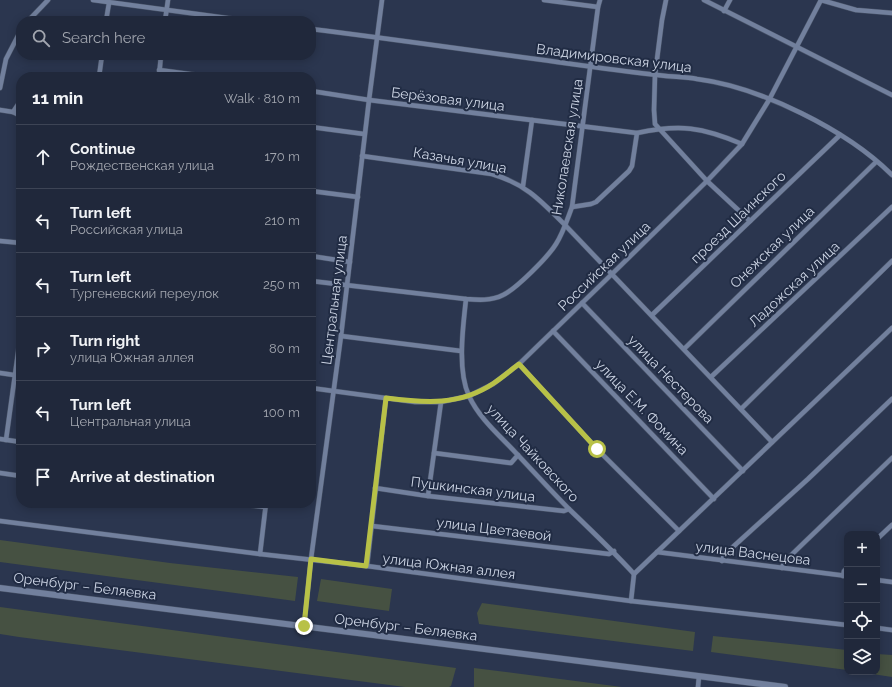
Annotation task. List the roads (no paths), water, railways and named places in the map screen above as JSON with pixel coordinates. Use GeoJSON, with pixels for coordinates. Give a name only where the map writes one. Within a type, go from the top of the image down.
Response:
{"type":"FeatureCollection","features":[{"type":"Feature","properties":{"kind":"main road","name":"Оренбург – Беляевка"},"geometry":{"type":"LineString","coordinates":[[0,588],[786,687]]}},
{"type":"Feature","properties":{"kind":"street"},"geometry":{"type":"LineString","coordinates":[[33,16],[48,0]]}},
{"type":"Feature","properties":{"kind":"street"},"geometry":{"type":"LineString","coordinates":[[93,0],[129,2],[167,10],[212,16]]}},
{"type":"Feature","properties":{"kind":"street"},"geometry":{"type":"LineString","coordinates":[[166,16],[168,0]]}},
{"type":"Feature","properties":{"kind":"street","name":"Центральная улица"},"geometry":{"type":"LineString","coordinates":[[304,626],[311,559],[358,197],[368,100],[382,0]]}},
{"type":"Feature","properties":{"kind":"street"},"geometry":{"type":"LineString","coordinates":[[544,0],[598,7]]}},
{"type":"Feature","properties":{"kind":"street","name":"Николаевская улица"},"geometry":{"type":"LineString","coordinates":[[316,282],[466,299],[490,299],[503,295],[510,290],[544,259],[556,245],[572,207],[600,0]]}},
{"type":"Feature","properties":{"kind":"street"},"geometry":{"type":"LineString","coordinates":[[666,0],[655,75],[654,120],[659,128],[708,181],[750,221]]}},
{"type":"Feature","properties":{"kind":"street"},"geometry":{"type":"LineString","coordinates":[[704,0],[892,96]]}},
{"type":"Feature","properties":{"kind":"street"},"geometry":{"type":"LineString","coordinates":[[724,11],[730,0]]}},
{"type":"Feature","properties":{"kind":"street"},"geometry":{"type":"LineString","coordinates":[[821,0],[856,10],[892,12]]}},
{"type":"Feature","properties":{"kind":"street","name":"Российская улица"},"geometry":{"type":"LineString","coordinates":[[316,389],[415,402],[441,402],[469,396],[493,384],[519,364],[708,181],[742,144],[769,100],[821,0]]}},
{"type":"Feature","properties":{"kind":"street"},"geometry":{"type":"LineString","coordinates":[[107,16],[109,2]]}},
{"type":"Feature","properties":{"kind":"street","name":"Владимировская улица"},"geometry":{"type":"LineString","coordinates":[[316,30],[590,67],[697,79],[716,83],[769,100],[812,118],[840,135],[892,175]]}},
{"type":"Feature","properties":{"kind":"street"},"geometry":{"type":"LineString","coordinates":[[0,88],[6,59],[16,42]]}},
{"type":"Feature","properties":{"kind":"street"},"geometry":{"type":"LineString","coordinates":[[99,72],[101,60]]}},
{"type":"Feature","properties":{"kind":"street"},"geometry":{"type":"LineString","coordinates":[[161,60],[160,70],[175,72]]}},
{"type":"Feature","properties":{"kind":"street","name":"Берёзовая улица"},"geometry":{"type":"LineString","coordinates":[[316,92],[368,100],[638,133]]}},
{"type":"Feature","properties":{"kind":"street"},"geometry":{"type":"LineString","coordinates":[[13,112],[16,108]]}},
{"type":"Feature","properties":{"kind":"street"},"geometry":{"type":"LineString","coordinates":[[0,110],[16,114]]}},
{"type":"Feature","properties":{"kind":"street"},"geometry":{"type":"LineString","coordinates":[[523,186],[532,120]]}},
{"type":"Feature","properties":{"kind":"street"},"geometry":{"type":"LineString","coordinates":[[316,128],[364,134]]}},
{"type":"Feature","properties":{"kind":"street"},"geometry":{"type":"LineString","coordinates":[[572,207],[596,202],[629,172],[634,162],[638,133],[659,128],[696,128],[727,137],[742,144]]}},
{"type":"Feature","properties":{"kind":"street","name":"проезд Шаинского"},"geometry":{"type":"LineString","coordinates":[[652,315],[840,135]]}},
{"type":"Feature","properties":{"kind":"street","name":"Казачья улица"},"geometry":{"type":"LineString","coordinates":[[362,156],[492,174],[509,179],[523,186],[536,196],[612,274]]}},
{"type":"Feature","properties":{"kind":"street","name":"Онежская улица"},"geometry":{"type":"LineString","coordinates":[[684,349],[876,162]]}},
{"type":"Feature","properties":{"kind":"street"},"geometry":{"type":"LineString","coordinates":[[316,192],[358,197]]}},
{"type":"Feature","properties":{"kind":"street","name":"Ладожская улица"},"geometry":{"type":"LineString","coordinates":[[711,377],[892,207]]}},
{"type":"Feature","properties":{"kind":"street"},"geometry":{"type":"LineString","coordinates":[[0,241],[16,243]]}},
{"type":"Feature","properties":{"kind":"street"},"geometry":{"type":"LineString","coordinates":[[316,257],[350,262]]}},
{"type":"Feature","properties":{"kind":"street"},"geometry":{"type":"LineString","coordinates":[[741,409],[892,261]]}},
{"type":"Feature","properties":{"kind":"street"},"geometry":{"type":"LineString","coordinates":[[612,274],[772,442]]}},
{"type":"Feature","properties":{"kind":"street","name":"улица Чайковского"},"geometry":{"type":"LineString","coordinates":[[466,299],[462,351],[465,384],[469,396],[489,425],[569,509],[614,551],[634,574]]}},
{"type":"Feature","properties":{"kind":"street","name":"улица Нестерова"},"geometry":{"type":"LineString","coordinates":[[582,303],[743,471]]}},
{"type":"Feature","properties":{"kind":"street"},"geometry":{"type":"LineString","coordinates":[[631,601],[634,574],[892,328]]}},
{"type":"Feature","properties":{"kind":"street","name":"улица Е.М. Фомина"},"geometry":{"type":"LineString","coordinates":[[553,331],[714,499]]}},
{"type":"Feature","properties":{"kind":"street"},"geometry":{"type":"LineString","coordinates":[[341,336],[462,351]]}},
{"type":"Feature","properties":{"kind":"street"},"geometry":{"type":"LineString","coordinates":[[519,364],[597,449],[679,531]]}},
{"type":"Feature","properties":{"kind":"street"},"geometry":{"type":"LineString","coordinates":[[6,440],[16,368]]}},
{"type":"Feature","properties":{"kind":"street"},"geometry":{"type":"LineString","coordinates":[[0,373],[15,375]]}},
{"type":"Feature","properties":{"kind":"street"},"geometry":{"type":"LineString","coordinates":[[366,566],[372,526],[386,398]]}},
{"type":"Feature","properties":{"kind":"street"},"geometry":{"type":"LineString","coordinates":[[722,560],[724,555],[808,479],[892,399]]}},
{"type":"Feature","properties":{"kind":"street"},"geometry":{"type":"LineString","coordinates":[[428,496],[441,402]]}},
{"type":"Feature","properties":{"kind":"street"},"geometry":{"type":"LineString","coordinates":[[0,439],[16,441]]}},
{"type":"Feature","properties":{"kind":"street"},"geometry":{"type":"LineString","coordinates":[[434,453],[511,463],[518,455]]}},
{"type":"Feature","properties":{"kind":"street"},"geometry":{"type":"LineString","coordinates":[[782,568],[784,562],[892,458]]}},
{"type":"Feature","properties":{"kind":"street"},"geometry":{"type":"LineString","coordinates":[[0,473],[16,475]]}},
{"type":"Feature","properties":{"kind":"street","name":"Пушкинская улица"},"geometry":{"type":"LineString","coordinates":[[375,488],[428,496],[564,510],[569,509]]}},
{"type":"Feature","properties":{"kind":"street"},"geometry":{"type":"LineString","coordinates":[[260,554],[265,508]]}},
{"type":"Feature","properties":{"kind":"street","name":"улица Южная аллея"},"geometry":{"type":"LineString","coordinates":[[0,521],[260,554],[311,559],[631,601],[844,625]]}},
{"type":"Feature","properties":{"kind":"street"},"geometry":{"type":"LineString","coordinates":[[880,537],[892,525]]}},
{"type":"Feature","properties":{"kind":"street","name":"улица Цветаевой"},"geometry":{"type":"LineString","coordinates":[[372,526],[609,554],[614,551]]}},
{"type":"Feature","properties":{"kind":"street","name":"улица Васнецова"},"geometry":{"type":"LineString","coordinates":[[657,552],[844,576]]}},
{"type":"Feature","properties":{"kind":"street"},"geometry":{"type":"LineString","coordinates":[[880,580],[892,582]]}},
{"type":"Feature","properties":{"kind":"street"},"geometry":{"type":"LineString","coordinates":[[880,628],[892,630]]}},
{"type":"Feature","properties":{"kind":"street"},"geometry":{"type":"LineString","coordinates":[[698,687],[699,676]]}}]}
